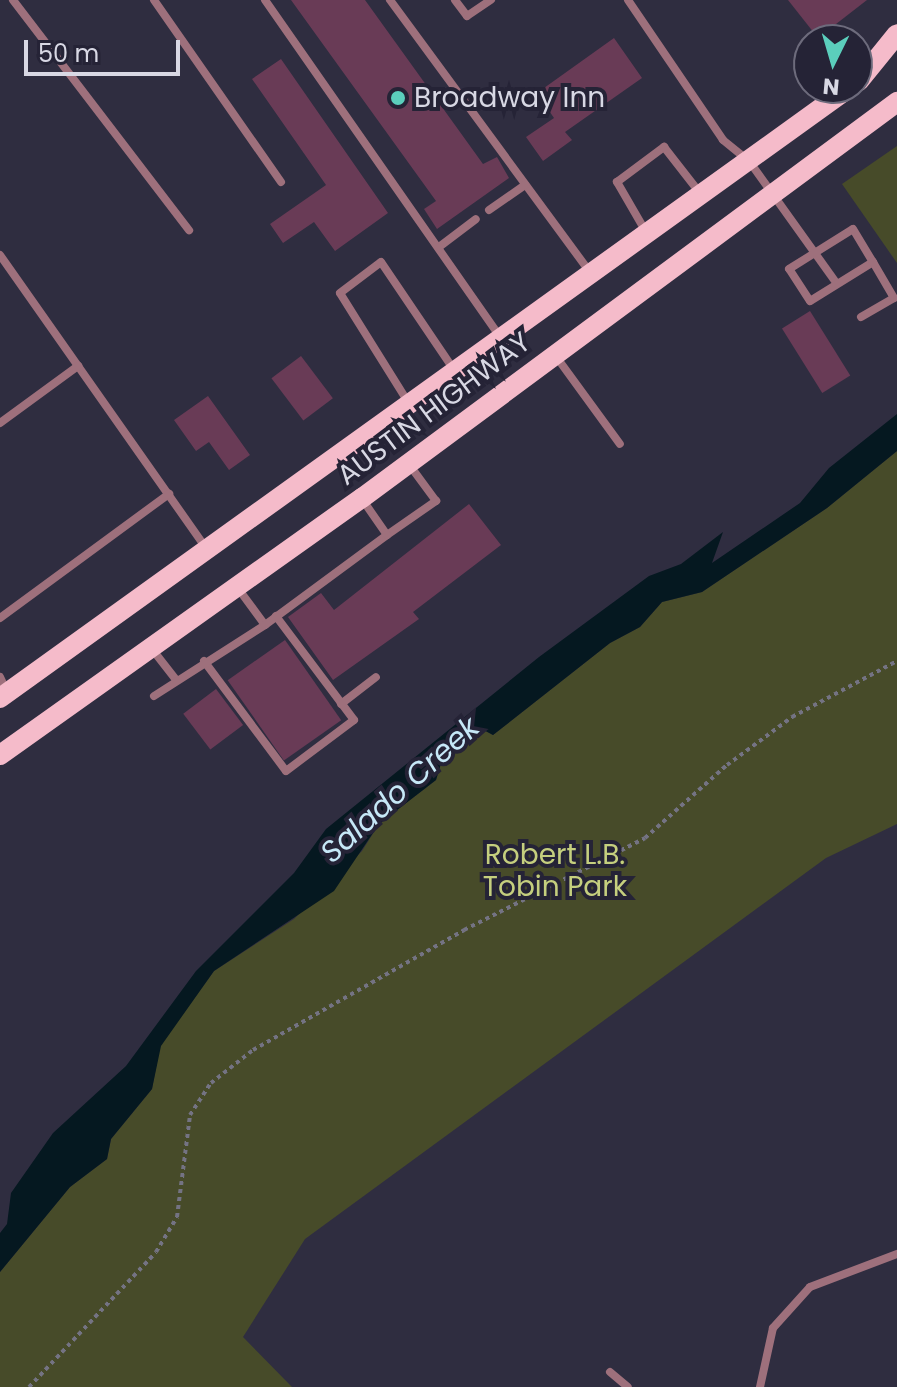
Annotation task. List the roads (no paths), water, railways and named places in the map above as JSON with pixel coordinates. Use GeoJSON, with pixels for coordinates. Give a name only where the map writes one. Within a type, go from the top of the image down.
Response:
{"type":"FeatureCollection","features":[{"type":"Feature","properties":{"kind":"main road"},"geometry":{"type":"LineString","coordinates":[[873,63],[897,34]]}},
{"type":"Feature","properties":{"kind":"main road","name":"AUSTIN HIGHWAY"},"geometry":{"type":"LineString","coordinates":[[873,72],[897,57]]}},
{"type":"Feature","properties":{"kind":"main road","name":"AUSTIN HIGHWAY"},"geometry":{"type":"LineString","coordinates":[[0,755],[362,498],[772,191],[897,102]]}},
{"type":"Feature","properties":{"kind":"main road","name":"AUSTIN HIGHWAY"},"geometry":{"type":"LineString","coordinates":[[3,689],[207,550],[827,104]]}},
{"type":"Feature","properties":{"kind":"lane"},"geometry":{"type":"LineString","coordinates":[[13,0],[189,230]]}},
{"type":"Feature","properties":{"kind":"lane"},"geometry":{"type":"LineString","coordinates":[[154,0],[281,182]]}},
{"type":"Feature","properties":{"kind":"lane"},"geometry":{"type":"LineString","coordinates":[[265,0],[502,340]]}},
{"type":"Feature","properties":{"kind":"lane"},"geometry":{"type":"LineString","coordinates":[[390,0],[590,273]]}},
{"type":"Feature","properties":{"kind":"lane"},"geometry":{"type":"LineString","coordinates":[[455,0],[467,16],[491,0]]}},
{"type":"Feature","properties":{"kind":"lane"},"geometry":{"type":"LineString","coordinates":[[628,0],[723,140],[749,161],[837,284]]}},
{"type":"Feature","properties":{"kind":"lane"},"geometry":{"type":"LineString","coordinates":[[647,234],[617,182],[664,147],[700,193]]}},
{"type":"Feature","properties":{"kind":"lane"},"geometry":{"type":"LineString","coordinates":[[489,210],[525,185]]}},
{"type":"Feature","properties":{"kind":"lane"},"geometry":{"type":"LineString","coordinates":[[439,247],[476,219]]}},
{"type":"Feature","properties":{"kind":"lane"},"geometry":{"type":"LineString","coordinates":[[861,317],[894,298],[873,262],[853,229],[789,269],[810,301],[873,262]]}},
{"type":"Feature","properties":{"kind":"lane"},"geometry":{"type":"LineString","coordinates":[[0,255],[207,550]]}},
{"type":"Feature","properties":{"kind":"lane"},"geometry":{"type":"LineString","coordinates":[[408,403],[340,293],[381,262],[455,372]]}},
{"type":"Feature","properties":{"kind":"lane"},"geometry":{"type":"LineString","coordinates":[[554,355],[620,444]]}},
{"type":"Feature","properties":{"kind":"lane"},"geometry":{"type":"LineString","coordinates":[[0,423],[78,366]]}},
{"type":"Feature","properties":{"kind":"lane"},"geometry":{"type":"LineString","coordinates":[[154,696],[204,661],[265,625],[436,501],[408,463]]}},
{"type":"Feature","properties":{"kind":"lane"},"geometry":{"type":"LineString","coordinates":[[0,618],[169,494]]}},
{"type":"Feature","properties":{"kind":"lane"},"geometry":{"type":"LineString","coordinates":[[362,498],[387,535]]}},
{"type":"Feature","properties":{"kind":"lane"},"geometry":{"type":"LineString","coordinates":[[236,585],[265,625]]}},
{"type":"Feature","properties":{"kind":"lane"},"geometry":{"type":"LineString","coordinates":[[204,661],[286,771],[354,720],[276,616]]}},
{"type":"Feature","properties":{"kind":"lane"},"geometry":{"type":"LineString","coordinates":[[150,646],[176,680]]}},
{"type":"Feature","properties":{"kind":"lane"},"geometry":{"type":"LineString","coordinates":[[341,704],[376,677]]}},
{"type":"Feature","properties":{"kind":"lane"},"geometry":{"type":"LineString","coordinates":[[760,1387],[773,1328],[810,1287],[897,1254]]}},
{"type":"Feature","properties":{"kind":"lane"},"geometry":{"type":"LineString","coordinates":[[610,1372],[628,1387]]}},
{"type":"Feature","properties":{"kind":"water","name":"Salado Creek"},"geometry":{"type":"Polygon","coordinates":[[[897,414],[897,451],[827,508],[702,592],[662,602],[640,627],[610,643],[493,735],[480,728],[446,747],[436,780],[379,824],[334,891],[214,971],[161,1046],[152,1089],[111,1139],[107,1159],[70,1187],[0,1272],[0,1233],[7,1224],[11,1193],[53,1133],[126,1066],[196,971],[294,873],[326,829],[539,657],[649,576],[681,564],[723,532],[712,563],[800,503],[829,468],[897,414]]]}},
{"type":"Feature","properties":{"kind":"place","name":"Broadway Inn"},"geometry":{"type":"Point","coordinates":[398,98]}},
{"type":"Feature","properties":{"kind":"park label","name":"Robert L.B. Tobin Park"},"geometry":{"type":"Point","coordinates":[555,871]}}]}
